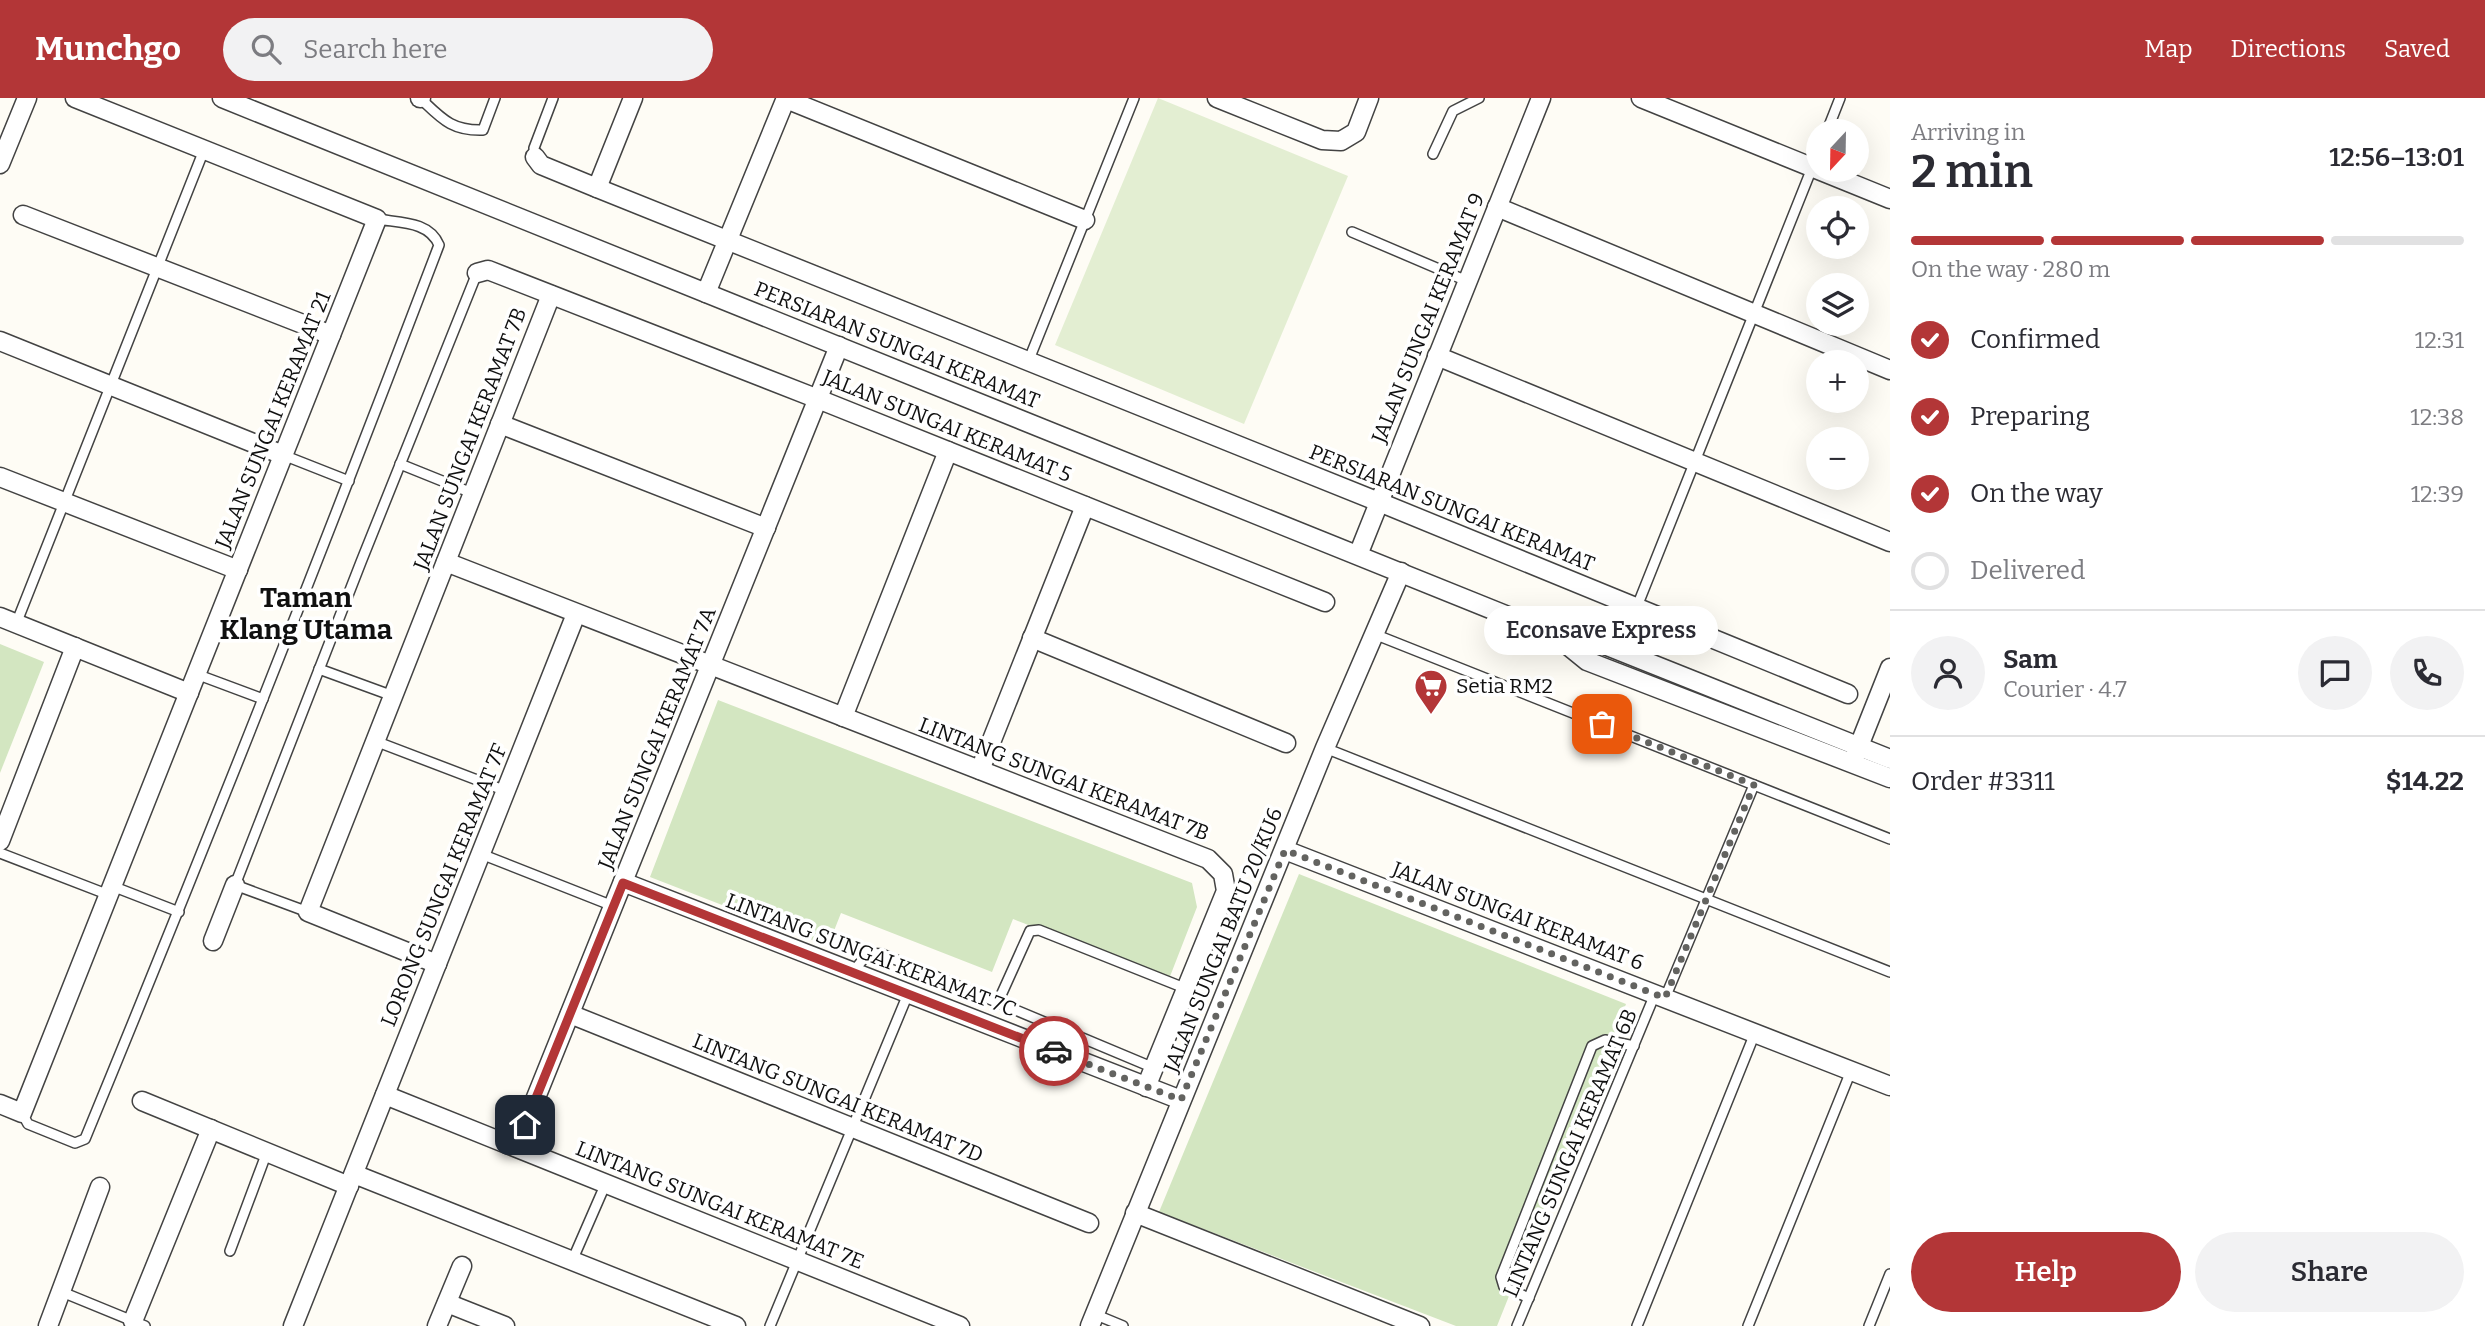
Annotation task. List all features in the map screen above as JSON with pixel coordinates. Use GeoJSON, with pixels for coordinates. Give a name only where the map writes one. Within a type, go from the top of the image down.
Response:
{"type":"FeatureCollection","features":[{"type":"Feature","properties":{"kind":"street"},"geometry":{"type":"LineString","coordinates":[[0,164],[27,98]]}},
{"type":"Feature","properties":{"kind":"street"},"geometry":{"type":"LineString","coordinates":[[75,98],[377,219]]}},
{"type":"Feature","properties":{"kind":"street","name":"PERSIARAN SUNGAI KERAMAT"},"geometry":{"type":"LineString","coordinates":[[222,98],[1555,635],[1592,640],[1856,754],[1890,778]]}},
{"type":"Feature","properties":{"kind":"street"},"geometry":{"type":"LineString","coordinates":[[597,188],[633,98]]}},
{"type":"Feature","properties":{"kind":"street"},"geometry":{"type":"LineString","coordinates":[[1217,98],[1322,141],[1341,141],[1356,132],[1369,98]]}},
{"type":"Feature","properties":{"kind":"street","name":"JALAN SUNGAI KERAMAT 9"},"geometry":{"type":"LineString","coordinates":[[1358,555],[1541,98]]}},
{"type":"Feature","properties":{"kind":"street"},"geometry":{"type":"LineString","coordinates":[[1641,98],[1806,157]]}},
{"type":"Feature","properties":{"kind":"street"},"geometry":{"type":"LineString","coordinates":[[706,293],[786,99],[1085,220]]}},
{"type":"Feature","properties":{"kind":"street","name":"PERSIARAN SUNGAI KERAMAT"},"geometry":{"type":"LineString","coordinates":[[535,157],[541,166],[1379,502],[1848,694]]}},
{"type":"Feature","properties":{"kind":"street"},"geometry":{"type":"LineString","coordinates":[[1857,182],[1890,199]]}},
{"type":"Feature","properties":{"kind":"street"},"geometry":{"type":"LineString","coordinates":[[1497,207],[1890,370]]}},
{"type":"Feature","properties":{"kind":"street"},"geometry":{"type":"LineString","coordinates":[[23,215],[331,335]]}},
{"type":"Feature","properties":{"kind":"street","name":"JALAN SUNGAI KERAMAT 21"},"geometry":{"type":"LineString","coordinates":[[22,1113],[377,219]]}},
{"type":"Feature","properties":{"kind":"street","name":"JALAN SUNGAI KERAMAT 5"},"geometry":{"type":"LineString","coordinates":[[477,273],[488,270],[818,399],[1325,603]]}},
{"type":"Feature","properties":{"kind":"street","name":"JALAN SUNGAI KERAMAT 7B"},"geometry":{"type":"LineString","coordinates":[[308,912],[551,295]]}},
{"type":"Feature","properties":{"kind":"street"},"geometry":{"type":"LineString","coordinates":[[0,341],[284,455]]}},
{"type":"Feature","properties":{"kind":"street","name":"JALAN SUNGAI KERAMAT 7A"},"geometry":{"type":"LineString","coordinates":[[516,1147],[839,346]]}},
{"type":"Feature","properties":{"kind":"street"},"geometry":{"type":"LineString","coordinates":[[1437,356],[1890,542]]}},
{"type":"Feature","properties":{"kind":"street"},"geometry":{"type":"LineString","coordinates":[[500,424],[766,528]]}},
{"type":"Feature","properties":{"kind":"street"},"geometry":{"type":"LineString","coordinates":[[843,717],[948,451]]}},
{"type":"Feature","properties":{"kind":"street"},"geometry":{"type":"LineString","coordinates":[[0,477],[238,570]]}},
{"type":"Feature","properties":{"kind":"street"},"geometry":{"type":"LineString","coordinates":[[980,770],[1085,506]]}},
{"type":"Feature","properties":{"kind":"street","name":"LINTANG SUNGAI KERAMAT 7B"},"geometry":{"type":"LineString","coordinates":[[446,562],[1208,859],[1223,874],[1226,891],[1146,1087]]}},
{"type":"Feature","properties":{"kind":"street","name":"JALAN SUNGAI BATU 20/KU6"},"geometry":{"type":"LineString","coordinates":[[1092,1320],[1325,748],[1401,572]]}},
{"type":"Feature","properties":{"kind":"street","name":"LORONG SUNGAI KERAMAT 7F"},"geometry":{"type":"LineString","coordinates":[[293,1326],[576,614]]}},
{"type":"Feature","properties":{"kind":"street"},"geometry":{"type":"LineString","coordinates":[[8,621],[189,693]]}},
{"type":"Feature","properties":{"kind":"street"},"geometry":{"type":"LineString","coordinates":[[1032,638],[1286,743]]}},
{"type":"Feature","properties":{"kind":"street"},"geometry":{"type":"LineString","coordinates":[[0,841],[75,647]]}},
{"type":"Feature","properties":{"kind":"street"},"geometry":{"type":"LineString","coordinates":[[1856,754],[1890,668]]}},
{"type":"Feature","properties":{"kind":"street","name":"PERSIARAN SUNGAI KERAMAT"},"geometry":{"type":"LineString","coordinates":[[1856,754],[1890,759]]}},
{"type":"Feature","properties":{"kind":"street","name":"JALAN SUNGAI KERAMAT 6"},"geometry":{"type":"LineString","coordinates":[[1285,850],[1890,1086]]}},
{"type":"Feature","properties":{"kind":"street","name":"LINTANG SUNGAI KERAMAT 7C"},"geometry":{"type":"LineString","coordinates":[[623,883],[1181,1100]]}},
{"type":"Feature","properties":{"kind":"street"},"geometry":{"type":"LineString","coordinates":[[213,941],[235,885]]}},
{"type":"Feature","properties":{"kind":"street"},"geometry":{"type":"LineString","coordinates":[[308,912],[437,964]]}},
{"type":"Feature","properties":{"kind":"street","name":"LINTANG SUNGAI KERAMAT 7D"},"geometry":{"type":"LineString","coordinates":[[570,1014],[1089,1223]]}},
{"type":"Feature","properties":{"kind":"street","name":"LINTANG SUNGAI KERAMAT 7E"},"geometry":{"type":"LineString","coordinates":[[385,1095],[960,1326]]}},
{"type":"Feature","properties":{"kind":"street"},"geometry":{"type":"LineString","coordinates":[[142,1101],[267,1152],[572,1261],[736,1326]]}},
{"type":"Feature","properties":{"kind":"street"},"geometry":{"type":"LineString","coordinates":[[0,1104],[22,1113]]}},
{"type":"Feature","properties":{"kind":"street"},"geometry":{"type":"LineString","coordinates":[[139,1323],[211,1129]]}},
{"type":"Feature","properties":{"kind":"street"},"geometry":{"type":"LineString","coordinates":[[48,1326],[100,1187]]}},
{"type":"Feature","properties":{"kind":"street"},"geometry":{"type":"LineString","coordinates":[[1135,1213],[1420,1326]]}},
{"type":"Feature","properties":{"kind":"street"},"geometry":{"type":"LineString","coordinates":[[437,1326],[462,1266]]}},
{"type":"Feature","properties":{"kind":"street"},"geometry":{"type":"LineString","coordinates":[[447,1303],[505,1326]]}},
{"type":"Feature","properties":{"kind":"lane"},"geometry":{"type":"LineString","coordinates":[[421,98],[445,121],[460,129],[483,130],[495,98]]}},
{"type":"Feature","properties":{"kind":"lane"},"geometry":{"type":"LineString","coordinates":[[535,157],[534,148],[554,98]]}},
{"type":"Feature","properties":{"kind":"lane"},"geometry":{"type":"LineString","coordinates":[[1028,362],[1135,98]]}},
{"type":"Feature","properties":{"kind":"lane"},"geometry":{"type":"LineString","coordinates":[[1433,154],[1453,111],[1479,98]]}},
{"type":"Feature","properties":{"kind":"lane"},"geometry":{"type":"LineString","coordinates":[[1832,119],[1840,98]]}},
{"type":"Feature","properties":{"kind":"lane"},"geometry":{"type":"LineString","coordinates":[[8,621],[65,502],[204,150]]}},
{"type":"Feature","properties":{"kind":"lane"},"geometry":{"type":"LineString","coordinates":[[1636,609],[1806,182]]}},
{"type":"Feature","properties":{"kind":"lane"},"geometry":{"type":"LineString","coordinates":[[22,1113],[28,1124],[75,1143],[85,1139],[179,912],[439,245],[429,230],[377,219]]}},
{"type":"Feature","properties":{"kind":"lane"},"geometry":{"type":"LineString","coordinates":[[1352,232],[1467,281]]}},
{"type":"Feature","properties":{"kind":"lane"},"geometry":{"type":"LineString","coordinates":[[308,912],[235,885],[477,273]]}},
{"type":"Feature","properties":{"kind":"lane"},"geometry":{"type":"LineString","coordinates":[[284,455],[349,481]]}},
{"type":"Feature","properties":{"kind":"lane"},"geometry":{"type":"LineString","coordinates":[[400,464],[472,493]]}},
{"type":"Feature","properties":{"kind":"lane"},"geometry":{"type":"LineString","coordinates":[[1374,634],[1890,839]]}},
{"type":"Feature","properties":{"kind":"lane"},"geometry":{"type":"LineString","coordinates":[[319,669],[393,696]]}},
{"type":"Feature","properties":{"kind":"lane"},"geometry":{"type":"LineString","coordinates":[[196,674],[263,699]]}},
{"type":"Feature","properties":{"kind":"lane"},"geometry":{"type":"LineString","coordinates":[[375,741],[506,791]]}},
{"type":"Feature","properties":{"kind":"lane"},"geometry":{"type":"LineString","coordinates":[[1325,748],[1890,972]]}},
{"type":"Feature","properties":{"kind":"lane","name":"LINTANG SUNGAI KERAMAT 6B"},"geometry":{"type":"LineString","coordinates":[[1517,1326],[1633,1046],[1707,899],[1754,785]]}},
{"type":"Feature","properties":{"kind":"lane"},"geometry":{"type":"LineString","coordinates":[[0,853],[179,912]]}},
{"type":"Feature","properties":{"kind":"lane"},"geometry":{"type":"LineString","coordinates":[[481,855],[613,906]]}},
{"type":"Feature","properties":{"kind":"lane"},"geometry":{"type":"LineString","coordinates":[[998,1003],[1030,932],[1039,930],[1187,989]]}},
{"type":"Feature","properties":{"kind":"lane"},"geometry":{"type":"LineString","coordinates":[[853,972],[868,953],[882,954],[1154,1068]]}},
{"type":"Feature","properties":{"kind":"lane"},"geometry":{"type":"LineString","coordinates":[[770,1326],[908,994]]}},
{"type":"Feature","properties":{"kind":"lane"},"geometry":{"type":"LineString","coordinates":[[1637,1326],[1755,1033]]}},
{"type":"Feature","properties":{"kind":"lane"},"geometry":{"type":"LineString","coordinates":[[1529,1298],[1504,1287],[1501,1277],[1592,1046],[1605,1040],[1633,1046]]}},
{"type":"Feature","properties":{"kind":"lane"},"geometry":{"type":"LineString","coordinates":[[1748,1326],[1851,1071]]}},
{"type":"Feature","properties":{"kind":"lane"},"geometry":{"type":"LineString","coordinates":[[230,1251],[267,1152]]}},
{"type":"Feature","properties":{"kind":"lane"},"geometry":{"type":"LineString","coordinates":[[572,1261],[606,1183]]}},
{"type":"Feature","properties":{"kind":"lane"},"geometry":{"type":"LineString","coordinates":[[1869,1326],[1890,1274]]}},
{"type":"Feature","properties":{"kind":"lane"},"geometry":{"type":"LineString","coordinates":[[62,1292],[139,1323]]}},
{"type":"Feature","properties":{"kind":"lane"},"geometry":{"type":"LineString","coordinates":[[1092,1320],[1123,1326]]}},
{"type":"Feature","properties":{"kind":"green space"},"geometry":{"type":"Polygon","coordinates":[[[1158,98],[1348,176],[1244,424],[1055,345],[1158,98]]]}},
{"type":"Feature","properties":{"kind":"green space"},"geometry":{"type":"Polygon","coordinates":[[[0,644],[44,662],[0,773],[0,644]]]}},
{"type":"Feature","properties":{"kind":"green space"},"geometry":{"type":"Polygon","coordinates":[[[718,700],[1192,883],[1197,907],[1169,979],[1013,919],[992,972],[841,913],[828,946],[650,877],[718,700]]]}},
{"type":"Feature","properties":{"kind":"green space"},"geometry":{"type":"Polygon","coordinates":[[[1299,874],[1626,1004],[1497,1326],[1456,1326],[1159,1212],[1299,874]]]}},
{"type":"Feature","properties":{"kind":"way so far"},"geometry":{"type":"LineString","coordinates":[[1054,1051],[1181,1100],[1285,850],[1665,998],[1754,785],[1602,724]]}},
{"type":"Feature","properties":{"kind":"place","name":"Setia RM2"},"geometry":{"type":"Point","coordinates":[1431,716]}},
{"type":"Feature","properties":{"kind":"place","name":"Econsave Express"},"geometry":{"type":"Point","coordinates":[1602,724]}},
{"type":"Feature","properties":{"kind":"district","name":"Taman Klang Utama"},"geometry":{"type":"Point","coordinates":[306,613]}},
{"type":"Feature","properties":{"kind":"route"},"geometry":{"type":"LineString","coordinates":[[525,1125],[623,883],[1054,1051]]}}]}
